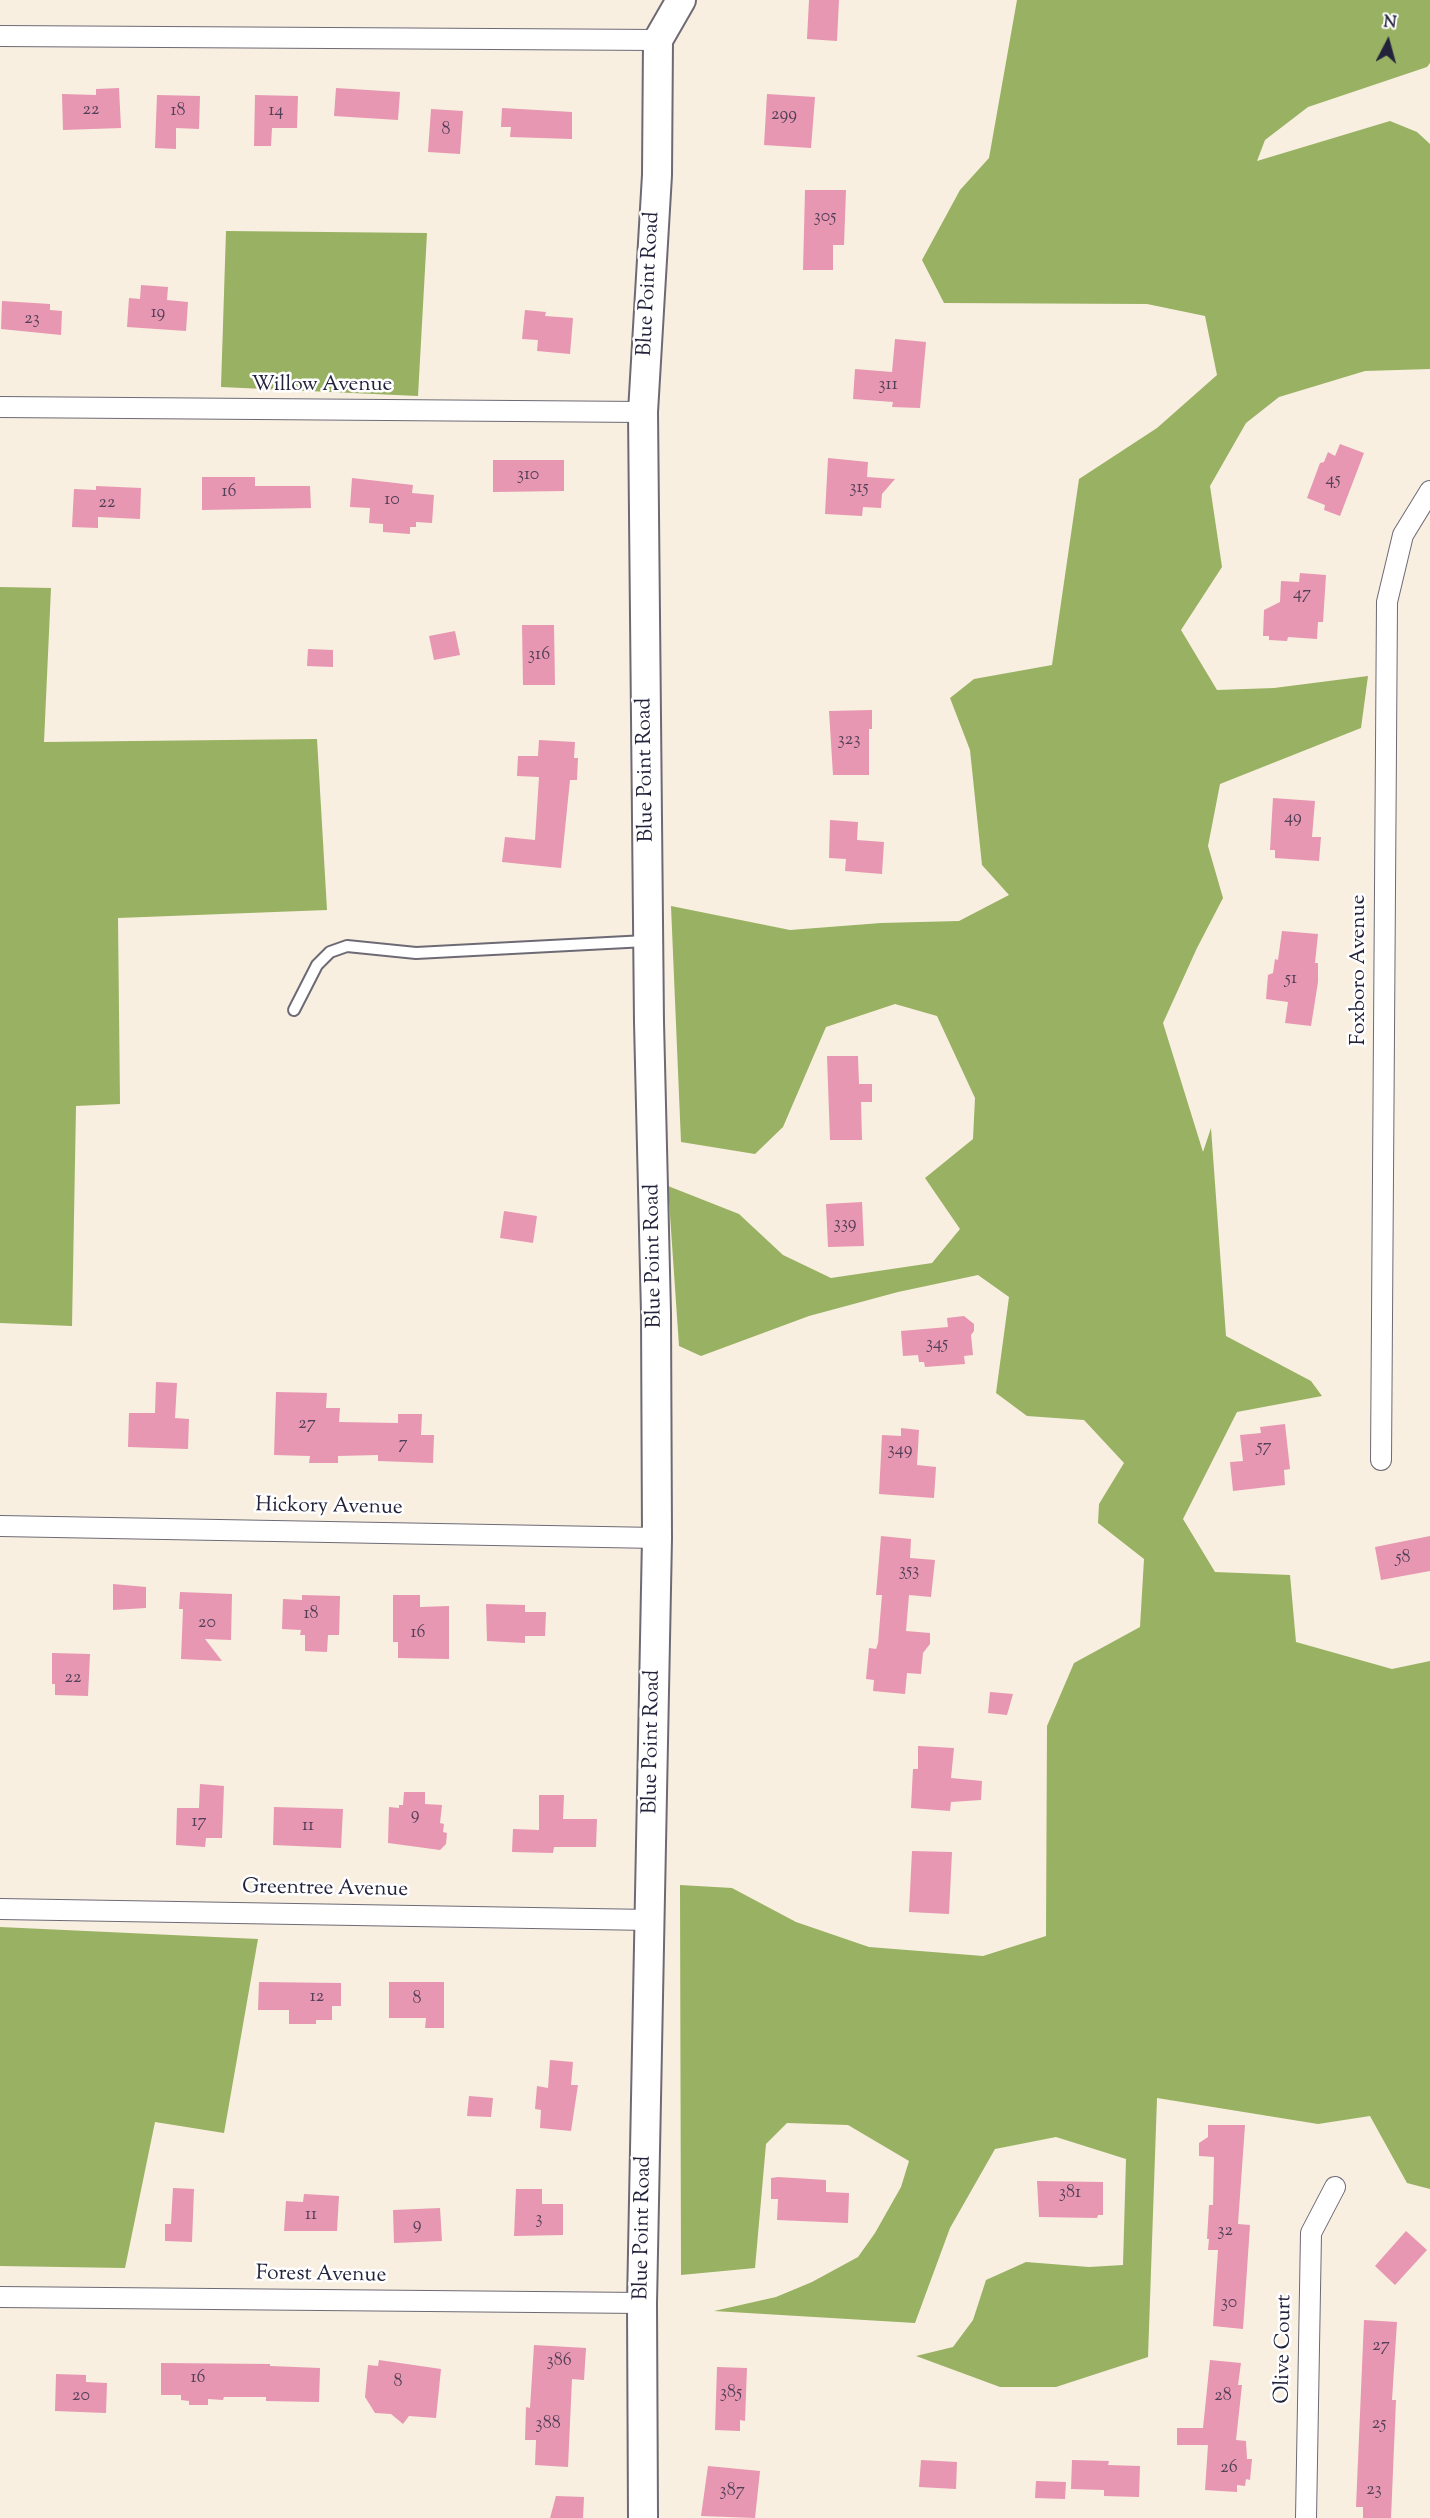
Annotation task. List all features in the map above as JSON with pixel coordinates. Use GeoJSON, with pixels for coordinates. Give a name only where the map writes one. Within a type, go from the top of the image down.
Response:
{"type":"FeatureCollection","features":[{"type":"Feature","properties":{"kind":"street","name":"Blue Point Road"},"geometry":{"type":"LineString","coordinates":[[643,2518],[642,2303],[657,1538],[643,412],[657,175],[658,40],[681,0]]}},
{"type":"Feature","properties":{"kind":"street"},"geometry":{"type":"LineString","coordinates":[[0,36],[658,40]]}},
{"type":"Feature","properties":{"kind":"street","name":"Willow Avenue"},"geometry":{"type":"LineString","coordinates":[[0,407],[643,412]]}},
{"type":"Feature","properties":{"kind":"street","name":"Foxboro Avenue"},"geometry":{"type":"LineString","coordinates":[[1381,1460],[1387,602],[1403,535],[1430,491]]}},
{"type":"Feature","properties":{"kind":"street","name":"Hickory Avenue"},"geometry":{"type":"LineString","coordinates":[[0,1526],[657,1538]]}},
{"type":"Feature","properties":{"kind":"street","name":"Greentree Avenue"},"geometry":{"type":"LineString","coordinates":[[0,1909],[650,1920]]}},
{"type":"Feature","properties":{"kind":"street","name":"Olive Court"},"geometry":{"type":"LineString","coordinates":[[1306,2518],[1311,2234],[1335,2187]]}},
{"type":"Feature","properties":{"kind":"street","name":"Forest Avenue"},"geometry":{"type":"LineString","coordinates":[[0,2297],[642,2303]]}},
{"type":"Feature","properties":{"kind":"lane"},"geometry":{"type":"LineString","coordinates":[[294,1010],[317,965],[330,952],[347,946],[416,953],[649,940]]}},
{"type":"Feature","properties":{"kind":"green space"},"geometry":{"type":"Polygon","coordinates":[[[1017,0],[1430,0],[1430,63],[1427,67],[1308,107],[1265,140],[1257,161],[1390,121],[1417,132],[1430,144],[1430,369],[1365,371],[1279,397],[1246,423],[1210,486],[1222,567],[1181,630],[1217,690],[1274,688],[1368,676],[1361,728],[1220,784],[1208,846],[1223,898],[1197,948],[1163,1023],[1203,1152],[1211,1128],[1226,1336],[1311,1381],[1322,1396],[1237,1412],[1183,1519],[1215,1572],[1290,1575],[1296,1642],[1392,1669],[1430,1661],[1430,2189],[1407,2183],[1370,2116],[1318,2124],[1157,2098],[1148,2357],[1056,2387],[1000,2387],[916,2356],[953,2347],[973,2320],[986,2280],[1026,2262],[1089,2267],[1123,2265],[1126,2159],[1056,2137],[995,2149],[950,2228],[915,2323],[714,2311],[776,2297],[812,2282],[858,2257],[875,2233],[901,2187],[909,2161],[848,2125],[787,2123],[766,2144],[755,2268],[681,2275],[680,1885],[732,1888],[796,1922],[869,1947],[983,1956],[1046,1936],[1047,1726],[1074,1663],[1140,1627],[1144,1559],[1098,1523],[1099,1504],[1124,1463],[1084,1420],[1027,1416],[996,1393],[1009,1297],[978,1275],[898,1292],[809,1316],[701,1356],[679,1346],[668,1186],[739,1214],[783,1255],[831,1278],[932,1263],[960,1229],[925,1178],[973,1139],[975,1098],[937,1016],[895,1004],[826,1027],[783,1127],[755,1154],[681,1142],[671,906],[790,930],[881,923],[959,921],[1009,895],[982,865],[970,750],[950,698],[974,679],[1052,665],[1079,479],[1157,428],[1217,375],[1205,316],[1147,304],[944,303],[922,260],[960,190],[989,158],[1017,0]]]}},
{"type":"Feature","properties":{"kind":"green space"},"geometry":{"type":"Polygon","coordinates":[[[226,231],[427,233],[418,396],[221,387],[226,231]]]}},
{"type":"Feature","properties":{"kind":"green space"},"geometry":{"type":"Polygon","coordinates":[[[0,587],[51,588],[44,742],[317,739],[327,910],[118,918],[120,1104],[76,1106],[72,1326],[0,1323],[0,587]]]}},
{"type":"Feature","properties":{"kind":"green space"},"geometry":{"type":"Polygon","coordinates":[[[0,1927],[258,1939],[224,2133],[155,2122],[125,2268],[0,2266],[0,1927]]]}},
{"type":"Feature","properties":{"kind":"building"},"geometry":{"type":"Polygon","coordinates":[[[809,0],[839,0],[837,41],[807,39],[809,0]]]}},
{"type":"Feature","properties":{"kind":"building"},"geometry":{"type":"Polygon","coordinates":[[[119,88],[121,128],[63,130],[62,94],[96,95],[96,89],[119,88]]]}},
{"type":"Feature","properties":{"kind":"building"},"geometry":{"type":"Polygon","coordinates":[[[336,88],[400,92],[398,120],[334,116],[336,88]]]}},
{"type":"Feature","properties":{"kind":"building"},"geometry":{"type":"Polygon","coordinates":[[[767,94],[815,97],[811,148],[764,145],[767,94]]]}},
{"type":"Feature","properties":{"kind":"building"},"geometry":{"type":"Polygon","coordinates":[[[157,95],[200,96],[199,129],[176,128],[176,149],[155,148],[157,95]]]}},
{"type":"Feature","properties":{"kind":"building"},"geometry":{"type":"Polygon","coordinates":[[[255,95],[298,96],[297,128],[272,128],[271,146],[254,146],[255,95]]]}},
{"type":"Feature","properties":{"kind":"building"},"geometry":{"type":"Polygon","coordinates":[[[502,108],[572,112],[572,139],[510,137],[511,127],[501,127],[502,108]]]}},
{"type":"Feature","properties":{"kind":"building"},"geometry":{"type":"Polygon","coordinates":[[[431,109],[463,111],[460,154],[428,152],[431,109]]]}},
{"type":"Feature","properties":{"kind":"building"},"geometry":{"type":"Polygon","coordinates":[[[805,190],[846,190],[844,245],[833,245],[833,270],[803,270],[805,190]]]}},
{"type":"Feature","properties":{"kind":"building"},"geometry":{"type":"Polygon","coordinates":[[[141,285],[168,287],[167,300],[188,302],[186,331],[127,327],[129,298],[140,299],[141,285]]]}},
{"type":"Feature","properties":{"kind":"building"},"geometry":{"type":"Polygon","coordinates":[[[2,301],[50,304],[50,310],[62,311],[61,335],[1,329],[2,301]]]}},
{"type":"Feature","properties":{"kind":"building"},"geometry":{"type":"Polygon","coordinates":[[[525,310],[546,312],[545,316],[573,318],[570,354],[537,351],[538,340],[522,339],[525,310]]]}},
{"type":"Feature","properties":{"kind":"building"},"geometry":{"type":"Polygon","coordinates":[[[895,339],[926,342],[920,408],[892,407],[893,402],[853,399],[855,369],[892,372],[895,339]]]}},
{"type":"Feature","properties":{"kind":"building"},"geometry":{"type":"Polygon","coordinates":[[[1340,444],[1364,453],[1340,516],[1324,510],[1325,505],[1307,498],[1320,463],[1324,462],[1328,452],[1335,456],[1340,444]]]}},
{"type":"Feature","properties":{"kind":"building"},"geometry":{"type":"Polygon","coordinates":[[[828,458],[868,462],[867,477],[895,479],[882,494],[881,508],[863,507],[862,516],[825,514],[828,458]]]}},
{"type":"Feature","properties":{"kind":"building"},"geometry":{"type":"Polygon","coordinates":[[[493,460],[564,460],[564,491],[493,492],[493,460]]]}},
{"type":"Feature","properties":{"kind":"building"},"geometry":{"type":"Polygon","coordinates":[[[202,477],[255,477],[255,486],[310,486],[311,508],[202,510],[202,477]]]}},
{"type":"Feature","properties":{"kind":"building"},"geometry":{"type":"Polygon","coordinates":[[[352,478],[413,485],[412,493],[434,495],[432,523],[416,522],[416,527],[410,527],[410,534],[383,532],[383,524],[369,523],[370,508],[350,507],[352,478]]]}},
{"type":"Feature","properties":{"kind":"building"},"geometry":{"type":"Polygon","coordinates":[[[96,486],[141,488],[140,519],[98,517],[98,528],[72,527],[74,489],[96,490],[96,486]]]}},
{"type":"Feature","properties":{"kind":"building"},"geometry":{"type":"Polygon","coordinates":[[[1300,573],[1326,575],[1323,622],[1318,622],[1317,639],[1288,637],[1287,641],[1269,640],[1269,636],[1263,636],[1264,610],[1280,602],[1281,581],[1299,582],[1300,573]]]}},
{"type":"Feature","properties":{"kind":"building"},"geometry":{"type":"Polygon","coordinates":[[[522,625],[554,625],[555,685],[523,685],[522,625]]]}},
{"type":"Feature","properties":{"kind":"building"},"geometry":{"type":"Polygon","coordinates":[[[455,631],[460,655],[434,660],[429,636],[455,631]]]}},
{"type":"Feature","properties":{"kind":"building"},"geometry":{"type":"Polygon","coordinates":[[[308,649],[333,650],[333,667],[307,666],[308,649]]]}},
{"type":"Feature","properties":{"kind":"building"},"geometry":{"type":"Polygon","coordinates":[[[872,710],[872,729],[869,729],[869,775],[833,775],[829,711],[872,710]]]}},
{"type":"Feature","properties":{"kind":"building"},"geometry":{"type":"Polygon","coordinates":[[[539,740],[575,742],[574,758],[578,758],[577,780],[570,780],[561,868],[502,862],[505,837],[535,840],[539,777],[517,776],[518,756],[538,756],[539,740]]]}},
{"type":"Feature","properties":{"kind":"building"},"geometry":{"type":"Polygon","coordinates":[[[1273,798],[1315,801],[1312,837],[1321,837],[1319,861],[1275,858],[1275,850],[1270,850],[1273,798]]]}},
{"type":"Feature","properties":{"kind":"building"},"geometry":{"type":"Polygon","coordinates":[[[830,820],[858,822],[857,840],[884,842],[882,874],[845,871],[846,859],[829,858],[830,820]]]}},
{"type":"Feature","properties":{"kind":"building"},"geometry":{"type":"Polygon","coordinates":[[[1282,931],[1318,934],[1315,963],[1318,963],[1318,982],[1311,1026],[1285,1023],[1288,1002],[1266,999],[1268,975],[1273,973],[1275,959],[1278,960],[1282,931]]]}},
{"type":"Feature","properties":{"kind":"building"},"geometry":{"type":"Polygon","coordinates":[[[827,1056],[858,1056],[859,1084],[872,1084],[872,1102],[861,1102],[862,1140],[830,1140],[827,1056]]]}},
{"type":"Feature","properties":{"kind":"building"},"geometry":{"type":"Polygon","coordinates":[[[862,1202],[864,1246],[828,1247],[826,1204],[862,1202]]]}},
{"type":"Feature","properties":{"kind":"building"},"geometry":{"type":"Polygon","coordinates":[[[504,1211],[537,1216],[533,1243],[500,1238],[504,1211]]]}},
{"type":"Feature","properties":{"kind":"building"},"geometry":{"type":"Polygon","coordinates":[[[964,1316],[974,1324],[974,1331],[971,1335],[973,1355],[964,1356],[965,1364],[925,1367],[924,1362],[919,1362],[918,1355],[903,1356],[901,1331],[948,1327],[947,1318],[964,1316]]]}},
{"type":"Feature","properties":{"kind":"building"},"geometry":{"type":"Polygon","coordinates":[[[156,1382],[177,1383],[175,1418],[189,1419],[188,1449],[128,1447],[129,1413],[155,1413],[156,1382]]]}},
{"type":"Feature","properties":{"kind":"building"},"geometry":{"type":"Polygon","coordinates":[[[276,1392],[327,1393],[326,1408],[340,1408],[339,1422],[398,1423],[398,1414],[422,1414],[421,1435],[434,1435],[433,1463],[378,1461],[378,1455],[338,1456],[338,1463],[309,1463],[310,1456],[274,1455],[276,1392]]]}},
{"type":"Feature","properties":{"kind":"building"},"geometry":{"type":"Polygon","coordinates":[[[1285,1424],[1290,1469],[1284,1470],[1285,1485],[1233,1491],[1230,1462],[1243,1461],[1240,1435],[1261,1433],[1260,1427],[1285,1424]]]}},
{"type":"Feature","properties":{"kind":"building"},"geometry":{"type":"Polygon","coordinates":[[[901,1428],[919,1430],[917,1465],[936,1467],[934,1498],[879,1494],[882,1435],[901,1436],[901,1428]]]}},
{"type":"Feature","properties":{"kind":"building"},"geometry":{"type":"Polygon","coordinates":[[[881,1536],[911,1539],[910,1558],[935,1560],[931,1597],[909,1595],[906,1631],[930,1633],[930,1644],[923,1653],[921,1674],[907,1673],[905,1694],[873,1691],[874,1680],[866,1679],[869,1648],[876,1649],[878,1643],[882,1595],[876,1595],[881,1536]]]}},
{"type":"Feature","properties":{"kind":"building"},"geometry":{"type":"Polygon","coordinates":[[[1430,1536],[1430,1571],[1381,1580],[1375,1547],[1430,1536]]]}},
{"type":"Feature","properties":{"kind":"building"},"geometry":{"type":"Polygon","coordinates":[[[113,1584],[146,1587],[146,1608],[113,1610],[113,1584]]]}},
{"type":"Feature","properties":{"kind":"building"},"geometry":{"type":"Polygon","coordinates":[[[180,1592],[232,1594],[231,1640],[205,1639],[222,1661],[181,1659],[183,1609],[179,1609],[180,1592]]]}},
{"type":"Feature","properties":{"kind":"building"},"geometry":{"type":"Polygon","coordinates":[[[302,1595],[340,1596],[339,1635],[328,1635],[327,1652],[305,1651],[305,1635],[300,1635],[301,1630],[282,1629],[283,1599],[302,1600],[302,1595]]]}},
{"type":"Feature","properties":{"kind":"building"},"geometry":{"type":"Polygon","coordinates":[[[393,1595],[420,1595],[420,1607],[449,1606],[449,1659],[398,1658],[398,1642],[393,1642],[393,1595]]]}},
{"type":"Feature","properties":{"kind":"building"},"geometry":{"type":"Polygon","coordinates":[[[486,1604],[525,1605],[525,1612],[546,1612],[545,1636],[525,1636],[525,1643],[487,1641],[486,1604]]]}},
{"type":"Feature","properties":{"kind":"building"},"geometry":{"type":"Polygon","coordinates":[[[52,1653],[90,1654],[88,1696],[55,1695],[55,1684],[52,1684],[52,1653]]]}},
{"type":"Feature","properties":{"kind":"building"},"geometry":{"type":"Polygon","coordinates":[[[990,1692],[1013,1694],[1007,1715],[988,1713],[990,1692]]]}},
{"type":"Feature","properties":{"kind":"building"},"geometry":{"type":"Polygon","coordinates":[[[918,1746],[954,1748],[951,1778],[982,1781],[981,1800],[951,1802],[950,1811],[911,1808],[913,1769],[918,1769],[918,1746]]]}},
{"type":"Feature","properties":{"kind":"building"},"geometry":{"type":"Polygon","coordinates":[[[200,1784],[224,1786],[222,1838],[206,1838],[205,1847],[176,1845],[177,1808],[199,1808],[200,1784]]]}},
{"type":"Feature","properties":{"kind":"building"},"geometry":{"type":"Polygon","coordinates":[[[404,1792],[425,1792],[425,1804],[442,1805],[440,1823],[444,1824],[443,1832],[447,1833],[446,1844],[440,1850],[388,1843],[389,1807],[399,1808],[399,1805],[403,1805],[404,1792]]]}},
{"type":"Feature","properties":{"kind":"building"},"geometry":{"type":"Polygon","coordinates":[[[539,1795],[564,1795],[563,1819],[597,1819],[596,1847],[554,1847],[553,1853],[512,1852],[513,1829],[539,1830],[539,1795]]]}},
{"type":"Feature","properties":{"kind":"building"},"geometry":{"type":"Polygon","coordinates":[[[274,1807],[343,1809],[341,1848],[273,1845],[274,1807]]]}},
{"type":"Feature","properties":{"kind":"building"},"geometry":{"type":"Polygon","coordinates":[[[912,1851],[952,1852],[949,1914],[909,1912],[912,1851]]]}},
{"type":"Feature","properties":{"kind":"building"},"geometry":{"type":"Polygon","coordinates":[[[259,1982],[341,1983],[341,2006],[332,2006],[332,2020],[316,2020],[316,2024],[289,2024],[289,2010],[258,2010],[259,1982]]]}},
{"type":"Feature","properties":{"kind":"building"},"geometry":{"type":"Polygon","coordinates":[[[389,1982],[444,1982],[444,2028],[425,2028],[426,2018],[389,2018],[389,1982]]]}},
{"type":"Feature","properties":{"kind":"building"},"geometry":{"type":"Polygon","coordinates":[[[550,2060],[573,2062],[571,2085],[578,2085],[571,2131],[540,2128],[541,2110],[535,2109],[537,2086],[548,2088],[550,2060]]]}},
{"type":"Feature","properties":{"kind":"building"},"geometry":{"type":"Polygon","coordinates":[[[469,2096],[493,2098],[491,2117],[467,2116],[469,2096]]]}},
{"type":"Feature","properties":{"kind":"building"},"geometry":{"type":"Polygon","coordinates":[[[1208,2125],[1245,2125],[1238,2224],[1250,2225],[1243,2329],[1213,2326],[1218,2250],[1208,2250],[1209,2239],[1207,2239],[1209,2205],[1213,2205],[1214,2157],[1199,2156],[1199,2143],[1208,2137],[1208,2125]]]}},
{"type":"Feature","properties":{"kind":"building"},"geometry":{"type":"Polygon","coordinates":[[[771,2178],[826,2180],[826,2192],[849,2193],[848,2223],[777,2220],[778,2199],[771,2199],[771,2178]]]}},
{"type":"Feature","properties":{"kind":"building"},"geometry":{"type":"Polygon","coordinates":[[[1037,2181],[1103,2182],[1103,2215],[1098,2215],[1097,2218],[1039,2217],[1037,2181]]]}},
{"type":"Feature","properties":{"kind":"building"},"geometry":{"type":"Polygon","coordinates":[[[173,2188],[194,2189],[192,2242],[165,2241],[165,2224],[171,2224],[173,2188]]]}},
{"type":"Feature","properties":{"kind":"building"},"geometry":{"type":"Polygon","coordinates":[[[516,2189],[542,2189],[542,2204],[563,2204],[563,2235],[514,2236],[516,2189]]]}},
{"type":"Feature","properties":{"kind":"building"},"geometry":{"type":"Polygon","coordinates":[[[304,2194],[339,2196],[337,2231],[284,2231],[286,2201],[303,2202],[304,2194]]]}},
{"type":"Feature","properties":{"kind":"building"},"geometry":{"type":"Polygon","coordinates":[[[440,2208],[442,2241],[394,2243],[393,2210],[440,2208]]]}},
{"type":"Feature","properties":{"kind":"building"},"geometry":{"type":"Polygon","coordinates":[[[1406,2231],[1427,2250],[1395,2285],[1375,2266],[1406,2231]]]}},
{"type":"Feature","properties":{"kind":"building"},"geometry":{"type":"Polygon","coordinates":[[[1364,2320],[1397,2322],[1392,2400],[1396,2400],[1391,2518],[1363,2518],[1363,2507],[1356,2507],[1364,2320]]]}},
{"type":"Feature","properties":{"kind":"building"},"geometry":{"type":"Polygon","coordinates":[[[534,2345],[586,2348],[584,2380],[572,2379],[568,2467],[535,2465],[536,2440],[525,2440],[526,2407],[530,2408],[534,2345]]]}},
{"type":"Feature","properties":{"kind":"building"},"geometry":{"type":"Polygon","coordinates":[[[379,2360],[441,2369],[436,2418],[409,2416],[403,2424],[391,2414],[375,2413],[365,2397],[368,2365],[378,2366],[379,2360]]]}},
{"type":"Feature","properties":{"kind":"building"},"geometry":{"type":"Polygon","coordinates":[[[1210,2360],[1241,2363],[1238,2385],[1242,2385],[1236,2440],[1246,2441],[1247,2459],[1252,2459],[1250,2480],[1246,2479],[1245,2486],[1237,2485],[1237,2492],[1205,2490],[1208,2445],[1177,2445],[1177,2428],[1203,2428],[1210,2360]]]}},
{"type":"Feature","properties":{"kind":"building"},"geometry":{"type":"Polygon","coordinates":[[[161,2363],[270,2364],[270,2366],[320,2368],[319,2402],[266,2401],[266,2397],[224,2397],[223,2400],[208,2399],[208,2405],[189,2405],[189,2401],[181,2400],[181,2395],[161,2395],[161,2363]]]}},
{"type":"Feature","properties":{"kind":"building"},"geometry":{"type":"Polygon","coordinates":[[[717,2367],[747,2368],[745,2421],[740,2420],[740,2431],[715,2430],[717,2367]]]}},
{"type":"Feature","properties":{"kind":"building"},"geometry":{"type":"Polygon","coordinates":[[[56,2374],[86,2375],[86,2382],[107,2383],[106,2413],[55,2411],[56,2374]]]}},
{"type":"Feature","properties":{"kind":"building"},"geometry":{"type":"Polygon","coordinates":[[[921,2460],[957,2462],[956,2489],[919,2487],[921,2460]]]}},
{"type":"Feature","properties":{"kind":"building"},"geometry":{"type":"Polygon","coordinates":[[[1072,2460],[1109,2461],[1108,2465],[1140,2466],[1139,2497],[1104,2496],[1104,2490],[1071,2489],[1072,2460]]]}},
{"type":"Feature","properties":{"kind":"building"},"geometry":{"type":"Polygon","coordinates":[[[708,2466],[760,2471],[755,2518],[701,2516],[708,2466]]]}},
{"type":"Feature","properties":{"kind":"building"},"geometry":{"type":"Polygon","coordinates":[[[1036,2481],[1066,2482],[1065,2499],[1035,2498],[1036,2481]]]}},
{"type":"Feature","properties":{"kind":"building"},"geometry":{"type":"Polygon","coordinates":[[[556,2496],[584,2497],[583,2518],[550,2518],[556,2496]]]}}]}
